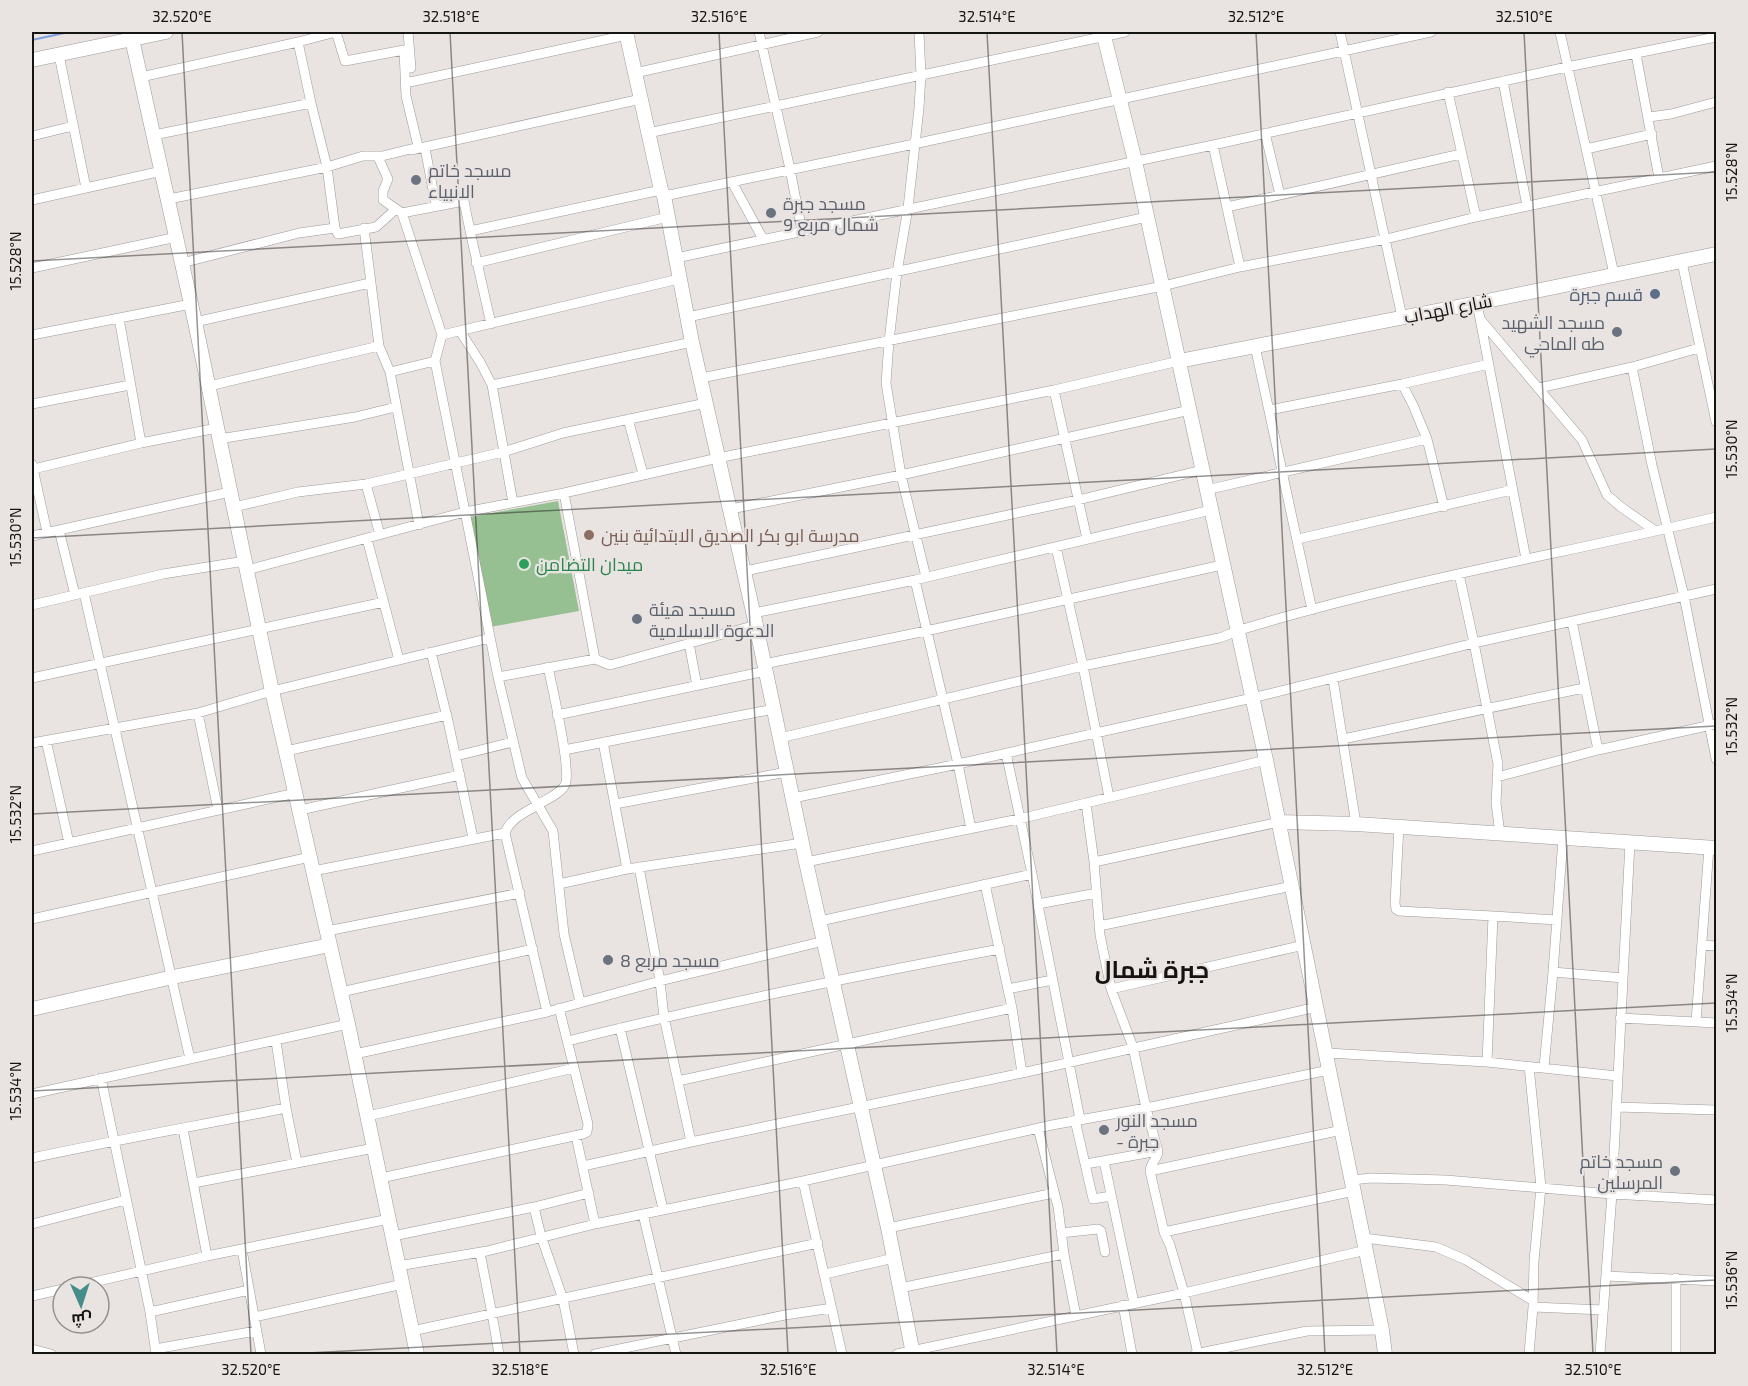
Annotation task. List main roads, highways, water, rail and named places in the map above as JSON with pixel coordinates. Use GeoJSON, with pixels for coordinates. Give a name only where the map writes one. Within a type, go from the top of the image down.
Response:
{"type":"FeatureCollection","features":[{"type":"Feature","properties":{"kind":"waterway"},"geometry":{"type":"LineString","coordinates":[[32,40],[69,32]]}},
{"type":"Feature","properties":{"kind":"place","name":"مسجد خاتم الانبياء"},"geometry":{"type":"Point","coordinates":[416,180]}},
{"type":"Feature","properties":{"kind":"place","name":"مسجد جبرة شمال مربع 9"},"geometry":{"type":"Point","coordinates":[771,213]}},
{"type":"Feature","properties":{"kind":"place","name":"قسم جبرة"},"geometry":{"type":"Point","coordinates":[1655,294]}},
{"type":"Feature","properties":{"kind":"place","name":"مسجد الشهيد طه الماحي"},"geometry":{"type":"Point","coordinates":[1617,332]}},
{"type":"Feature","properties":{"kind":"place","name":"مدرسة ابو بكر الصديق الابتدائية بنين"},"geometry":{"type":"Point","coordinates":[589,535]}},
{"type":"Feature","properties":{"kind":"place","name":"ميدان التضامن"},"geometry":{"type":"Point","coordinates":[524,564]}},
{"type":"Feature","properties":{"kind":"place","name":"مسجد هيئة الدعوة الاسلامية"},"geometry":{"type":"Point","coordinates":[637,619]}},
{"type":"Feature","properties":{"kind":"place","name":"مسجد مربع 8"},"geometry":{"type":"Point","coordinates":[608,960]}},
{"type":"Feature","properties":{"kind":"place","name":"مسجد النور - جبرة"},"geometry":{"type":"Point","coordinates":[1104,1130]}},
{"type":"Feature","properties":{"kind":"place","name":"مسجد خاتم المرسلين"},"geometry":{"type":"Point","coordinates":[1675,1171]}},
{"type":"Feature","properties":{"kind":"district","name":"جبرة شمال"},"geometry":{"type":"Point","coordinates":[1152,968]}}]}
